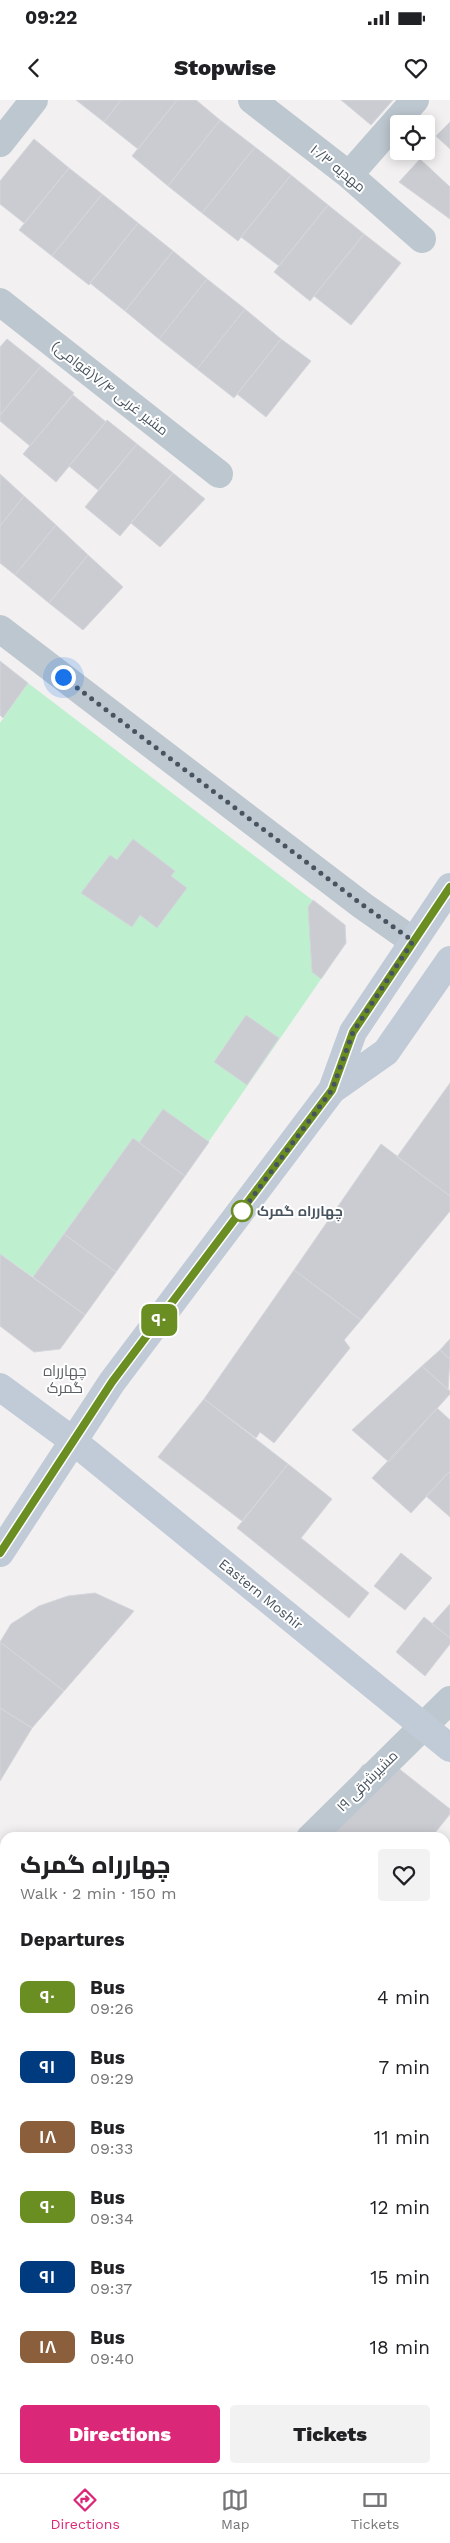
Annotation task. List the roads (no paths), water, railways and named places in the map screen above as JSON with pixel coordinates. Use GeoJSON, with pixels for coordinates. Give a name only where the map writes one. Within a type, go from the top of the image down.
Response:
{"type":"FeatureCollection","features":[{"type":"Feature","properties":{"kind":"main road"},"geometry":{"type":"LineString","coordinates":[[0,1553],[72,1440],[112,1382],[332,1090],[353,1032],[450,887]]}},
{"type":"Feature","properties":{"kind":"main road"},"geometry":{"type":"LineString","coordinates":[[332,1090],[386,1052],[446,974]]}},
{"type":"Feature","properties":{"kind":"main road","name":"Eastern Moshir"},"geometry":{"type":"LineString","coordinates":[[0,1387],[72,1440],[450,1748]]}},
{"type":"Feature","properties":{"kind":"street"},"geometry":{"type":"LineString","coordinates":[[0,143],[34,100]]}},
{"type":"Feature","properties":{"kind":"street","name":"مهدیه ۱۰/۳"},"geometry":{"type":"LineString","coordinates":[[252,100],[349,175],[422,239]]}},
{"type":"Feature","properties":{"kind":"street"},"geometry":{"type":"LineString","coordinates":[[349,175],[415,100]]}},
{"type":"Feature","properties":{"kind":"street","name":"(قوامی)مشیر غربی ۷/۴"},"geometry":{"type":"LineString","coordinates":[[0,302],[219,474]]}},
{"type":"Feature","properties":{"kind":"street"},"geometry":{"type":"LineString","coordinates":[[0,629],[364,906],[413,941]]}},
{"type":"Feature","properties":{"kind":"street","name":"مشیرشرقی ۱۹"},"geometry":{"type":"LineString","coordinates":[[316,1832],[450,1700]]}},
{"type":"Feature","properties":{"kind":"place","name":"چهارراه گمرک"},"geometry":{"type":"Point","coordinates":[242,1211]}},
{"type":"Feature","properties":{"kind":"district","name":"چهارراه گمرک"},"geometry":{"type":"Point","coordinates":[65,1380]}}]}
